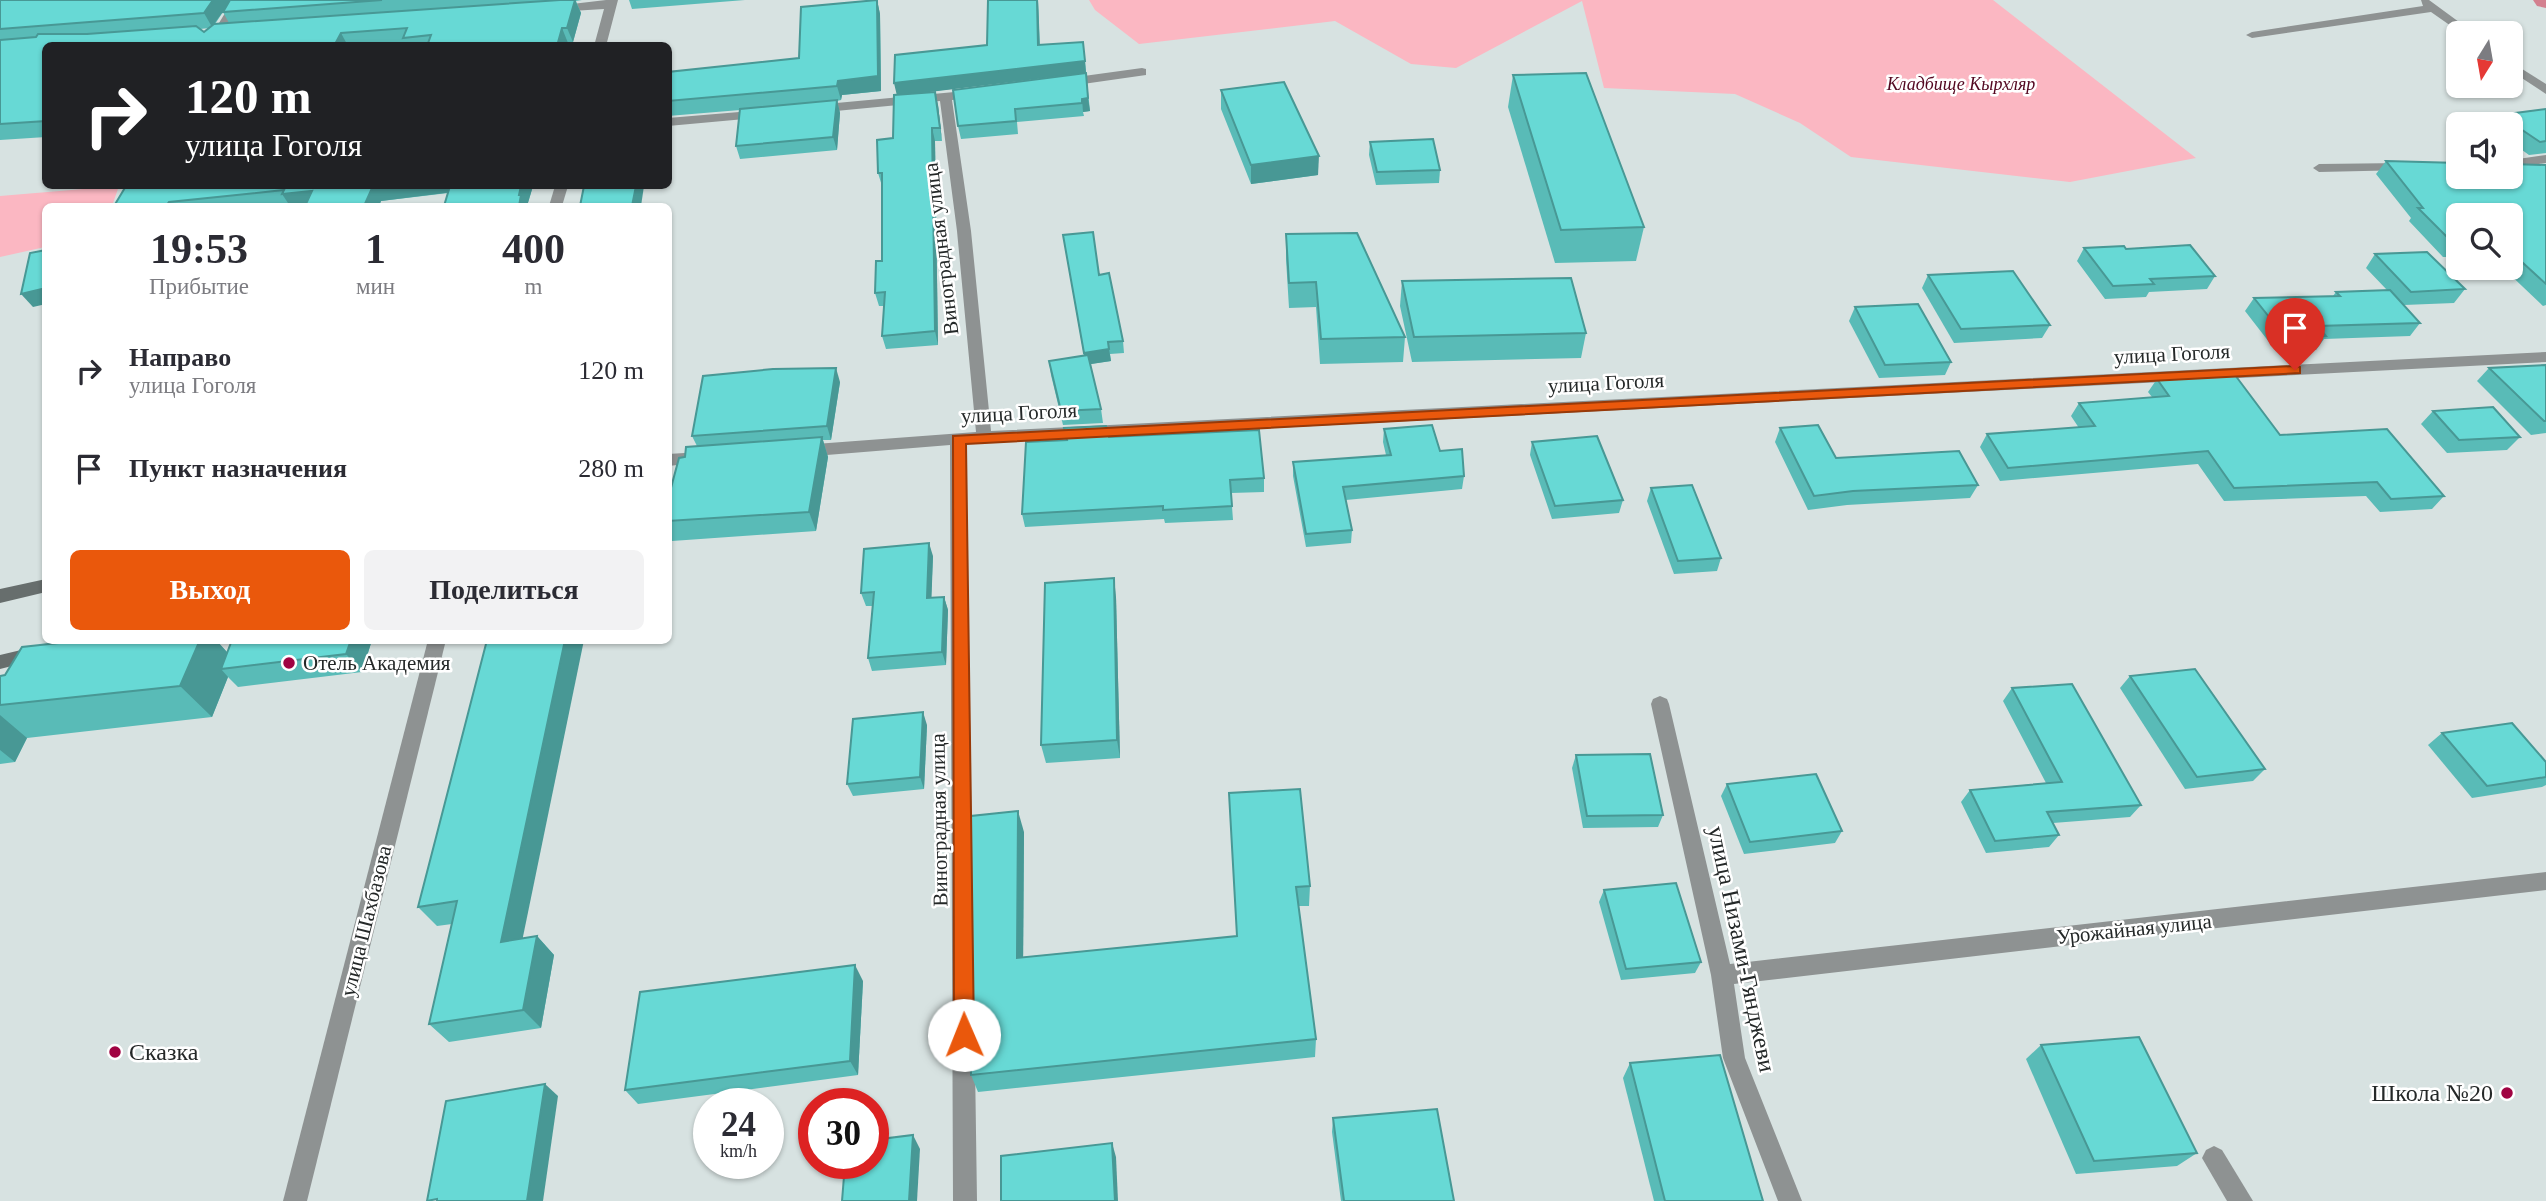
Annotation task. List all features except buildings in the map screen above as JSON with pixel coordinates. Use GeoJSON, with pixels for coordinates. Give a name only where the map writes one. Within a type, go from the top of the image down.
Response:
{"type":"FeatureCollection","features":[{"type":"Feature","properties":{"kind":"street"},"geometry":{"type":"LineString","coordinates":[[207,40],[217,34],[239,0]]}},
{"type":"Feature","properties":{"kind":"street"},"geometry":{"type":"LineString","coordinates":[[2422,0],[2451,21]]}},
{"type":"Feature","properties":{"kind":"street"},"geometry":{"type":"LineString","coordinates":[[543,10],[612,2],[601,42]]}},
{"type":"Feature","properties":{"kind":"street"},"geometry":{"type":"LineString","coordinates":[[2252,35],[2433,8]]}},
{"type":"Feature","properties":{"kind":"street"},"geometry":{"type":"LineString","coordinates":[[217,34],[231,33]]}},
{"type":"Feature","properties":{"kind":"street"},"geometry":{"type":"LineString","coordinates":[[1051,84],[1142,72]]}},
{"type":"Feature","properties":{"kind":"street"},"geometry":{"type":"LineString","coordinates":[[2524,74],[2546,90]]}},
{"type":"Feature","properties":{"kind":"street"},"geometry":{"type":"LineString","coordinates":[[807,110],[985,93]]}},
{"type":"Feature","properties":{"kind":"street","name":"Виноградная улица"},"geometry":{"type":"LineString","coordinates":[[946,98],[964,232],[984,438]]}},
{"type":"Feature","properties":{"kind":"street"},"geometry":{"type":"LineString","coordinates":[[672,122],[779,113]]}},
{"type":"Feature","properties":{"kind":"street"},"geometry":{"type":"LineString","coordinates":[[2523,162],[2546,159]]}},
{"type":"Feature","properties":{"kind":"street"},"geometry":{"type":"LineString","coordinates":[[2319,168],[2421,166]]}},
{"type":"Feature","properties":{"kind":"street","name":"улица Гоголя"},"geometry":{"type":"LineString","coordinates":[[779,452],[958,439],[2546,357]]}},
{"type":"Feature","properties":{"kind":"street","name":"Виноградная улица"},"geometry":{"type":"LineString","coordinates":[[958,439],[965,1201]]}},
{"type":"Feature","properties":{"kind":"street"},"geometry":{"type":"LineString","coordinates":[[672,460],[724,456]]}},
{"type":"Feature","properties":{"kind":"street"},"geometry":{"type":"LineString","coordinates":[[0,596],[42,586]]}},
{"type":"Feature","properties":{"kind":"street","name":"улица Шахбазова"},"geometry":{"type":"LineString","coordinates":[[295,1201],[437,644]]}},
{"type":"Feature","properties":{"kind":"street"},"geometry":{"type":"LineString","coordinates":[[0,662],[51,650]]}},
{"type":"Feature","properties":{"kind":"street","name":"улица Низами-Гянджеви"},"geometry":{"type":"LineString","coordinates":[[1660,704],[1722,975],[1734,1058],[1790,1201]]}},
{"type":"Feature","properties":{"kind":"street","name":"Урожайная улица"},"geometry":{"type":"LineString","coordinates":[[1722,975],[2546,881]]}},
{"type":"Feature","properties":{"kind":"street"},"geometry":{"type":"LineString","coordinates":[[2214,1158],[2241,1201]]}},
{"type":"Feature","properties":{"kind":"green space","name":"Кладбище Кырхляр"},"geometry":{"type":"Polygon","coordinates":[[[1089,0],[1993,0],[2196,158],[2070,182],[1851,157],[1800,123],[1735,94],[1604,88],[1582,1],[1456,68],[1411,64],[1335,21],[1139,44],[1095,10],[1089,0]]]}},
{"type":"Feature","properties":{"kind":"green space"},"geometry":{"type":"Polygon","coordinates":[[[118,189],[113,203],[42,203],[42,248],[0,257],[0,196],[118,189]]]}},
{"type":"Feature","properties":{"kind":"place","name":"Отель Академия"},"geometry":{"type":"Point","coordinates":[289,663]}},
{"type":"Feature","properties":{"kind":"place","name":"Сказка"},"geometry":{"type":"Point","coordinates":[115,1052]}},
{"type":"Feature","properties":{"kind":"place","name":"Школа №20"},"geometry":{"type":"Point","coordinates":[2507,1093]}},
{"type":"Feature","properties":{"kind":"route"},"geometry":{"type":"LineString","coordinates":[[964,1035],[958,439],[2295,370]]}}]}
